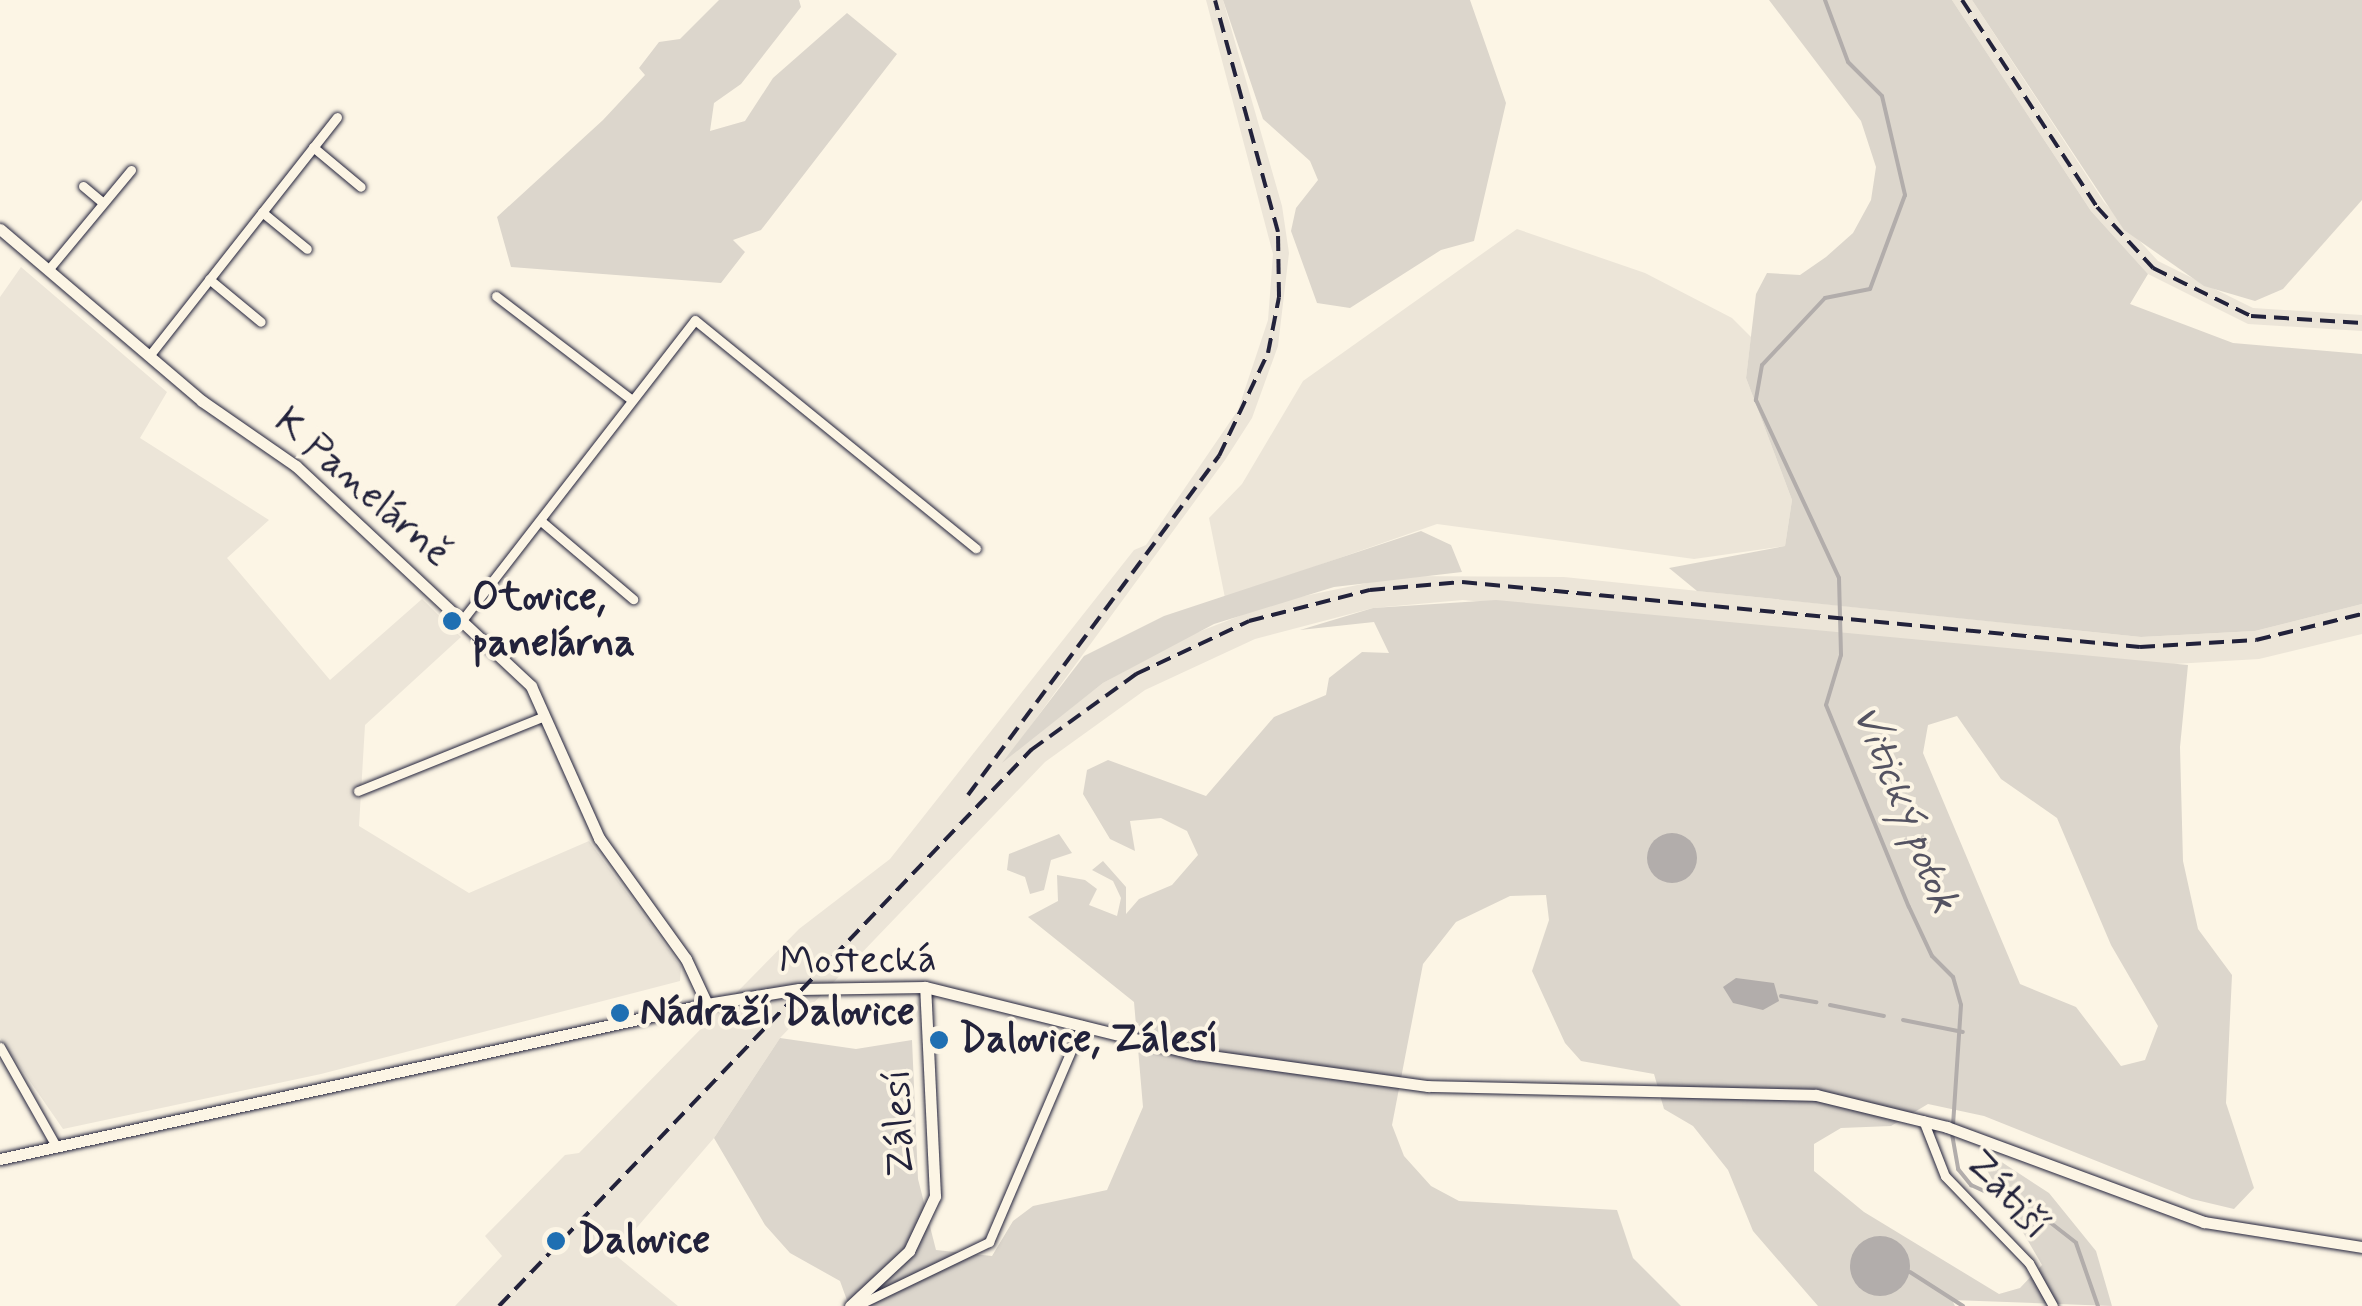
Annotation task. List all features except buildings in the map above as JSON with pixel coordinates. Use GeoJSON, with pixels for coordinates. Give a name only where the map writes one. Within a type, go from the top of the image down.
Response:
{"type":"FeatureCollection","features":[{"type":"Feature","properties":{"kind":"street"},"geometry":{"type":"LineString","coordinates":[[148,356],[337,117]]}},
{"type":"Feature","properties":{"kind":"street"},"geometry":{"type":"LineString","coordinates":[[313,147],[361,187]]}},
{"type":"Feature","properties":{"kind":"street"},"geometry":{"type":"LineString","coordinates":[[48,270],[131,170]]}},
{"type":"Feature","properties":{"kind":"street"},"geometry":{"type":"LineString","coordinates":[[83,186],[103,203]]}},
{"type":"Feature","properties":{"kind":"street"},"geometry":{"type":"LineString","coordinates":[[262,212],[307,249]]}},
{"type":"Feature","properties":{"kind":"street","name":"K Panelárně"},"geometry":{"type":"LineString","coordinates":[[0,229],[148,356],[296,466],[531,686],[598,838],[686,959],[707,1004]]}},
{"type":"Feature","properties":{"kind":"street"},"geometry":{"type":"LineString","coordinates":[[209,279],[261,322]]}},
{"type":"Feature","properties":{"kind":"street"},"geometry":{"type":"LineString","coordinates":[[496,296],[632,400]]}},
{"type":"Feature","properties":{"kind":"street"},"geometry":{"type":"LineString","coordinates":[[463,620],[695,320],[976,548]]}},
{"type":"Feature","properties":{"kind":"street"},"geometry":{"type":"LineString","coordinates":[[541,521],[633,599]]}},
{"type":"Feature","properties":{"kind":"street"},"geometry":{"type":"LineString","coordinates":[[358,792],[545,716]]}},
{"type":"Feature","properties":{"kind":"street","name":"Mostecká"},"geometry":{"type":"LineString","coordinates":[[0,1158],[707,1004],[799,989],[924,987],[1196,1054],[1428,1086],[1759,1088],[1923,1120],[2204,1222],[2362,1247]]}},
{"type":"Feature","properties":{"kind":"street","name":"Zálesí"},"geometry":{"type":"LineString","coordinates":[[853,1306],[909,1251],[935,1196],[924,987]]}},
{"type":"Feature","properties":{"kind":"street"},"geometry":{"type":"LineString","coordinates":[[853,1306],[989,1242],[1082,1025]]}},
{"type":"Feature","properties":{"kind":"street"},"geometry":{"type":"LineString","coordinates":[[0,1047],[56,1146]]}},
{"type":"Feature","properties":{"kind":"street","name":"Zátiší"},"geometry":{"type":"LineString","coordinates":[[1923,1120],[1945,1176],[2029,1263],[2053,1306]]}},
{"type":"Feature","properties":{"kind":"shaded area"},"geometry":{"type":"Polygon","coordinates":[[[719,0],[799,0],[801,7],[741,84],[714,103],[710,131],[745,121],[773,78],[847,13],[897,54],[761,230],[733,240],[745,252],[721,283],[511,267],[497,217],[603,120],[645,75],[639,68],[659,42],[680,39],[719,0]]]}},
{"type":"Feature","properties":{"kind":"shaded area"},"geometry":{"type":"Polygon","coordinates":[[[1206,0],[1223,0],[1282,206],[1289,253],[1278,346],[1252,418],[1225,460],[1008,757],[1103,683],[1188,636],[1275,602],[1401,576],[1564,577],[2141,637],[2255,631],[2362,604],[2362,634],[2259,659],[2140,666],[1463,600],[1373,608],[1255,639],[1145,690],[1045,762],[780,1038],[714,1138],[614,1254],[678,1306],[455,1306],[502,1256],[485,1236],[565,1155],[579,1153],[799,929],[890,859],[1134,550],[1146,545],[1238,410],[1268,320],[1273,254],[1206,0]]]}},
{"type":"Feature","properties":{"kind":"shaded area"},"geometry":{"type":"Polygon","coordinates":[[[1223,0],[1470,0],[1506,103],[1474,241],[1441,250],[1350,308],[1317,303],[1291,231],[1296,208],[1318,180],[1310,161],[1263,119],[1223,0]]]}},
{"type":"Feature","properties":{"kind":"shaded area"},"geometry":{"type":"Polygon","coordinates":[[[1769,0],[1952,0],[2091,211],[2148,274],[2130,304],[2233,343],[2362,354],[2362,604],[2255,631],[2141,637],[1697,591],[1669,568],[1785,546],[1792,500],[1746,378],[1756,294],[1767,273],[1800,275],[1826,257],[1853,233],[1871,200],[1876,167],[1861,121],[1769,0]]]}},
{"type":"Feature","properties":{"kind":"shaded area"},"geometry":{"type":"Polygon","coordinates":[[[1952,0],[1972,0],[2104,202],[2158,261],[2253,308],[2362,315],[2362,331],[2248,324],[2148,274],[2091,211],[1952,0]]]}},
{"type":"Feature","properties":{"kind":"shaded area"},"geometry":{"type":"Polygon","coordinates":[[[1972,0],[2362,0],[2362,200],[2283,289],[2255,301],[2204,286],[2124,230],[1972,0]]]}},
{"type":"Feature","properties":{"kind":"shaded area"},"geometry":{"type":"Polygon","coordinates":[[[1517,229],[1645,273],[1732,318],[1751,337],[1746,378],[1792,500],[1785,546],[1694,559],[1437,524],[1225,598],[1209,518],[1242,484],[1303,381],[1517,229]]]}},
{"type":"Feature","properties":{"kind":"shaded area"},"geometry":{"type":"Polygon","coordinates":[[[21,267],[167,392],[140,438],[269,520],[227,558],[330,680],[422,599],[461,637],[365,725],[359,826],[469,893],[589,841],[681,967],[680,981],[321,1074],[63,1129],[0,1038],[0,297],[21,267]]]}},
{"type":"Feature","properties":{"kind":"shaded area"},"geometry":{"type":"Polygon","coordinates":[[[1421,531],[1451,545],[1462,572],[1334,587],[1214,624],[1103,683],[1002,763],[1084,656],[1164,616],[1421,531]]]}},
{"type":"Feature","properties":{"kind":"shaded area"},"geometry":{"type":"Polygon","coordinates":[[[1496,600],[2188,665],[2180,747],[2183,861],[2198,929],[2232,975],[2226,1103],[2254,1188],[2234,1209],[2192,1199],[1984,1116],[1928,1104],[1891,1126],[1841,1128],[1814,1144],[1814,1171],[1864,1212],[1999,1294],[2020,1288],[2042,1265],[1985,1167],[1997,1159],[2049,1193],[2096,1251],[2112,1306],[1952,1300],[1955,1306],[1818,1306],[1753,1231],[1728,1170],[1693,1126],[1664,1109],[1654,1074],[1581,1061],[1565,1043],[1532,971],[1549,920],[1546,895],[1510,896],[1456,922],[1423,964],[1392,1125],[1404,1156],[1431,1186],[1459,1201],[1617,1210],[1633,1258],[1681,1306],[849,1306],[840,1281],[790,1253],[765,1225],[714,1138],[780,1038],[856,1049],[912,1040],[918,1179],[936,1250],[992,1256],[1013,1221],[1033,1206],[1107,1190],[1143,1107],[1134,1002],[1028,917],[1058,901],[1057,875],[1085,880],[1097,889],[1089,905],[1117,916],[1121,898],[1113,881],[1092,870],[1103,861],[1126,887],[1126,914],[1139,899],[1172,885],[1198,855],[1187,831],[1161,818],[1130,821],[1135,851],[1110,839],[1083,794],[1087,770],[1108,760],[1206,796],[1274,717],[1326,695],[1329,678],[1362,652],[1389,653],[1374,622],[1300,630],[1373,608],[1496,600]],[[1957,716],[1928,725],[1923,753],[2020,984],[2076,1007],[2121,1066],[2145,1060],[2158,1026],[2111,945],[2057,818],[2001,779],[1957,716]]]}},
{"type":"Feature","properties":{"kind":"shaded area"},"geometry":{"type":"Polygon","coordinates":[[[1672,833],[1690,840],[1697,858],[1690,876],[1672,883],[1654,876],[1647,858],[1654,840],[1672,833]]]}},
{"type":"Feature","properties":{"kind":"shaded area"},"geometry":{"type":"Polygon","coordinates":[[[1059,834],[1072,853],[1051,860],[1044,890],[1030,894],[1025,877],[1007,870],[1009,854],[1059,834]]]}},
{"type":"Feature","properties":{"kind":"shaded area"},"geometry":{"type":"Polygon","coordinates":[[[1736,978],[1774,983],[1779,1001],[1763,1010],[1733,1003],[1723,987],[1736,978]]]}},
{"type":"Feature","properties":{"kind":"shaded area"},"geometry":{"type":"Polygon","coordinates":[[[1880,1236],[1901,1245],[1910,1266],[1901,1287],[1880,1296],[1859,1287],[1850,1266],[1859,1245],[1880,1236]]]}},
{"type":"Feature","properties":{"kind":"waterway","name":"Vitický potok"},"geometry":{"type":"LineString","coordinates":[[1825,0],[1848,62],[1882,96],[1905,195],[1870,289],[1825,298],[1762,365],[1756,400],[1839,578],[1841,655],[1826,705],[1909,907],[1932,956],[1953,977],[1961,1005],[1953,1125]]}},
{"type":"Feature","properties":{"kind":"waterway"},"geometry":{"type":"LineString","coordinates":[[1781,996],[1816,1002]]}},
{"type":"Feature","properties":{"kind":"waterway"},"geometry":{"type":"LineString","coordinates":[[1830,1005],[1884,1016]]}},
{"type":"Feature","properties":{"kind":"waterway"},"geometry":{"type":"LineString","coordinates":[[1903,1020],[1963,1032]]}},
{"type":"Feature","properties":{"kind":"waterway","name":"Vitický potok"},"geometry":{"type":"LineString","coordinates":[[1952,1134],[1958,1169],[1971,1185],[2047,1220],[2076,1243],[2098,1306]]}},
{"type":"Feature","properties":{"kind":"waterway"},"geometry":{"type":"LineString","coordinates":[[1910,1272],[1963,1306]]}},
{"type":"Feature","properties":{"kind":"railway"},"geometry":{"type":"LineString","coordinates":[[968,795],[1219,456],[1268,353],[1279,297],[1278,232],[1215,0]]}},
{"type":"Feature","properties":{"kind":"railway"},"geometry":{"type":"LineString","coordinates":[[1962,0],[2097,207],[2153,268],[2251,316],[2362,323]]}},
{"type":"Feature","properties":{"kind":"railway"},"geometry":{"type":"LineString","coordinates":[[499,1306],[1031,750],[1136,674],[1249,621],[1370,590],[1462,582],[2140,647],[2256,640],[2362,614]]}},
{"type":"Feature","properties":{"kind":"place","name":"Otovice, panelárna"},"geometry":{"type":"Point","coordinates":[452,621]}},
{"type":"Feature","properties":{"kind":"place","name":"Nádraží Dalovice"},"geometry":{"type":"Point","coordinates":[620,1013]}},
{"type":"Feature","properties":{"kind":"place","name":"Dalovice, Zálesí"},"geometry":{"type":"Point","coordinates":[939,1040]}},
{"type":"Feature","properties":{"kind":"place","name":"Dalovice"},"geometry":{"type":"Point","coordinates":[556,1241]}}]}
